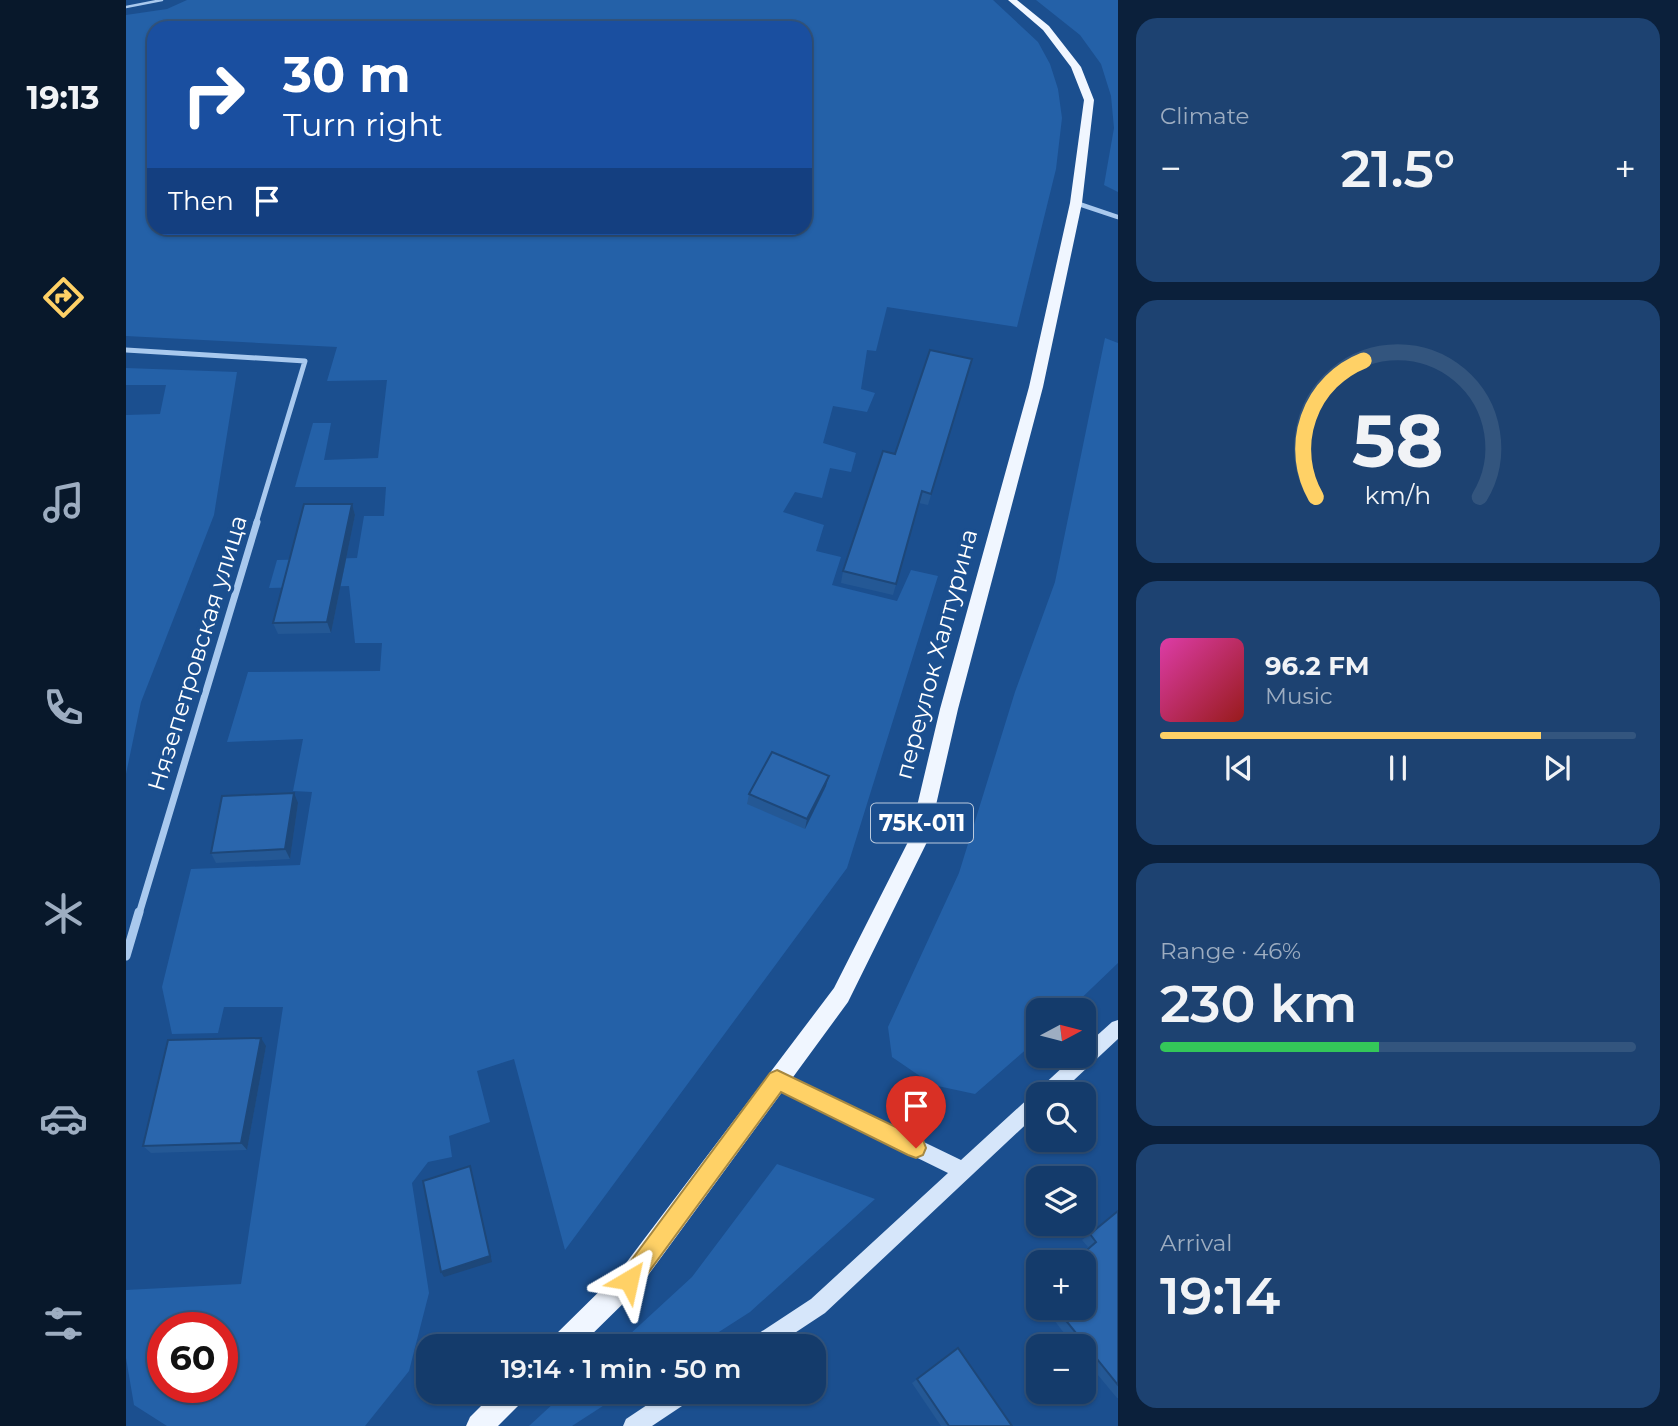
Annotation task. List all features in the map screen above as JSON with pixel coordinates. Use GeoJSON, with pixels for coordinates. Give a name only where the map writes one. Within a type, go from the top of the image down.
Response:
{"type":"FeatureCollection","features":[{"type":"Feature","properties":{"kind":"main road","name":"75К-011"},"geometry":{"type":"LineString","coordinates":[[1012,0],[1046,28],[1076,67],[1089,100],[1076,203]]}},
{"type":"Feature","properties":{"kind":"main road","name":"переулок Халтурина"},"geometry":{"type":"LineString","coordinates":[[574,1334],[629,1280],[841,995],[918,840],[949,709],[1036,387],[1076,203]]}},
{"type":"Feature","properties":{"kind":"main road"},"geometry":{"type":"LineString","coordinates":[[479,1426],[502,1404]]}},
{"type":"Feature","properties":{"kind":"street"},"geometry":{"type":"LineString","coordinates":[[1076,203],[1118,217]]}},
{"type":"Feature","properties":{"kind":"street","name":"Нязепетровская улица"},"geometry":{"type":"LineString","coordinates":[[126,350],[305,360],[126,956]]}},
{"type":"Feature","properties":{"kind":"street"},"geometry":{"type":"LineString","coordinates":[[1059,1082],[1118,1028]]}},
{"type":"Feature","properties":{"kind":"street"},"geometry":{"type":"LineString","coordinates":[[777,1080],[962,1170]]}},
{"type":"Feature","properties":{"kind":"street"},"geometry":{"type":"LineString","coordinates":[[775,1334],[818,1306],[1026,1112]]}},
{"type":"Feature","properties":{"kind":"street"},"geometry":{"type":"LineString","coordinates":[[633,1426],[667,1404]]}},
{"type":"Feature","properties":{"kind":"lane"},"geometry":{"type":"LineString","coordinates":[[126,8],[162,0]]}},
{"type":"Feature","properties":{"kind":"shaded area"},"geometry":{"type":"Polygon","coordinates":[[[187,0],[993,0],[1038,42],[1050,64],[1058,89],[1062,118],[1056,169],[1017,327],[887,307],[876,351],[867,350],[861,389],[875,393],[867,412],[833,406],[823,443],[856,453],[851,472],[830,468],[822,498],[795,492],[783,512],[824,525],[816,551],[841,557],[832,585],[897,601],[911,570],[938,576],[847,868],[565,1250],[514,1059],[477,1071],[490,1122],[449,1136],[452,1157],[428,1162],[412,1183],[429,1293],[418,1334],[416,1334],[409,1371],[365,1426],[167,1426],[134,1405],[126,1358],[126,1290],[241,1284],[283,1007],[224,1007],[218,1033],[172,1034],[162,987],[191,869],[300,865],[312,792],[293,791],[303,739],[227,742],[248,672],[380,671],[382,643],[355,643],[349,586],[269,588],[277,560],[357,558],[364,516],[384,516],[386,487],[295,487],[313,423],[331,423],[324,460],[378,458],[387,380],[327,381],[337,347],[126,336],[126,15],[167,9],[187,0]]]}},
{"type":"Feature","properties":{"kind":"shaded area"},"geometry":{"type":"Polygon","coordinates":[[[1036,0],[1118,0],[1118,192],[1104,185],[1114,128],[1111,96],[1101,64],[1080,35],[1036,0]]]}},
{"type":"Feature","properties":{"kind":"shaded area"},"geometry":{"type":"Polygon","coordinates":[[[1105,338],[1118,343],[1118,963],[1082,998],[1026,998],[1026,1049],[975,1094],[933,1085],[892,1057],[888,1027],[959,873],[1015,692],[1055,582],[1105,338]]]}},
{"type":"Feature","properties":{"kind":"shaded area"},"geometry":{"type":"Polygon","coordinates":[[[126,368],[237,372],[214,515],[141,702],[126,774],[126,415],[160,414],[166,385],[126,385],[126,368]]]}},
{"type":"Feature","properties":{"kind":"shaded area"},"geometry":{"type":"Polygon","coordinates":[[[777,1164],[875,1199],[750,1312],[716,1334],[630,1334],[692,1277],[777,1164]]]}},
{"type":"Feature","properties":{"kind":"shaded area"},"geometry":{"type":"Polygon","coordinates":[[[553,1404],[606,1404],[572,1426],[529,1426],[553,1404]]]}},
{"type":"Feature","properties":{"kind":"building"},"geometry":{"type":"Polygon","coordinates":[[[930,350],[972,359],[931,494],[922,491],[896,584],[843,571],[883,451],[895,454],[930,350]]]}},
{"type":"Feature","properties":{"kind":"building"},"geometry":{"type":"Polygon","coordinates":[[[304,504],[352,504],[327,622],[273,623],[304,504]]]}},
{"type":"Feature","properties":{"kind":"building"},"geometry":{"type":"Polygon","coordinates":[[[772,752],[829,776],[807,819],[749,794],[772,752]]]}},
{"type":"Feature","properties":{"kind":"building"},"geometry":{"type":"Polygon","coordinates":[[[294,793],[285,849],[211,853],[222,796],[294,793]]]}},
{"type":"Feature","properties":{"kind":"building"},"geometry":{"type":"Polygon","coordinates":[[[261,1038],[241,1143],[143,1146],[168,1040],[261,1038]]]}},
{"type":"Feature","properties":{"kind":"building"},"geometry":{"type":"Polygon","coordinates":[[[470,1166],[490,1256],[441,1272],[423,1181],[470,1166]]]}},
{"type":"Feature","properties":{"kind":"building"},"geometry":{"type":"Polygon","coordinates":[[[1118,1211],[1118,1385],[1096,1358],[1096,1334],[1077,1334],[1066,1320],[1096,1320],[1096,1250],[1087,1250],[1096,1242],[1092,1236],[1096,1236],[1096,1229],[1118,1211]]]}},
{"type":"Feature","properties":{"kind":"building"},"geometry":{"type":"Polygon","coordinates":[[[958,1348],[1012,1426],[949,1426],[917,1379],[958,1348]]]}},
{"type":"Feature","properties":{"kind":"route"},"geometry":{"type":"LineString","coordinates":[[629,1280],[777,1080],[916,1148]]}}]}
